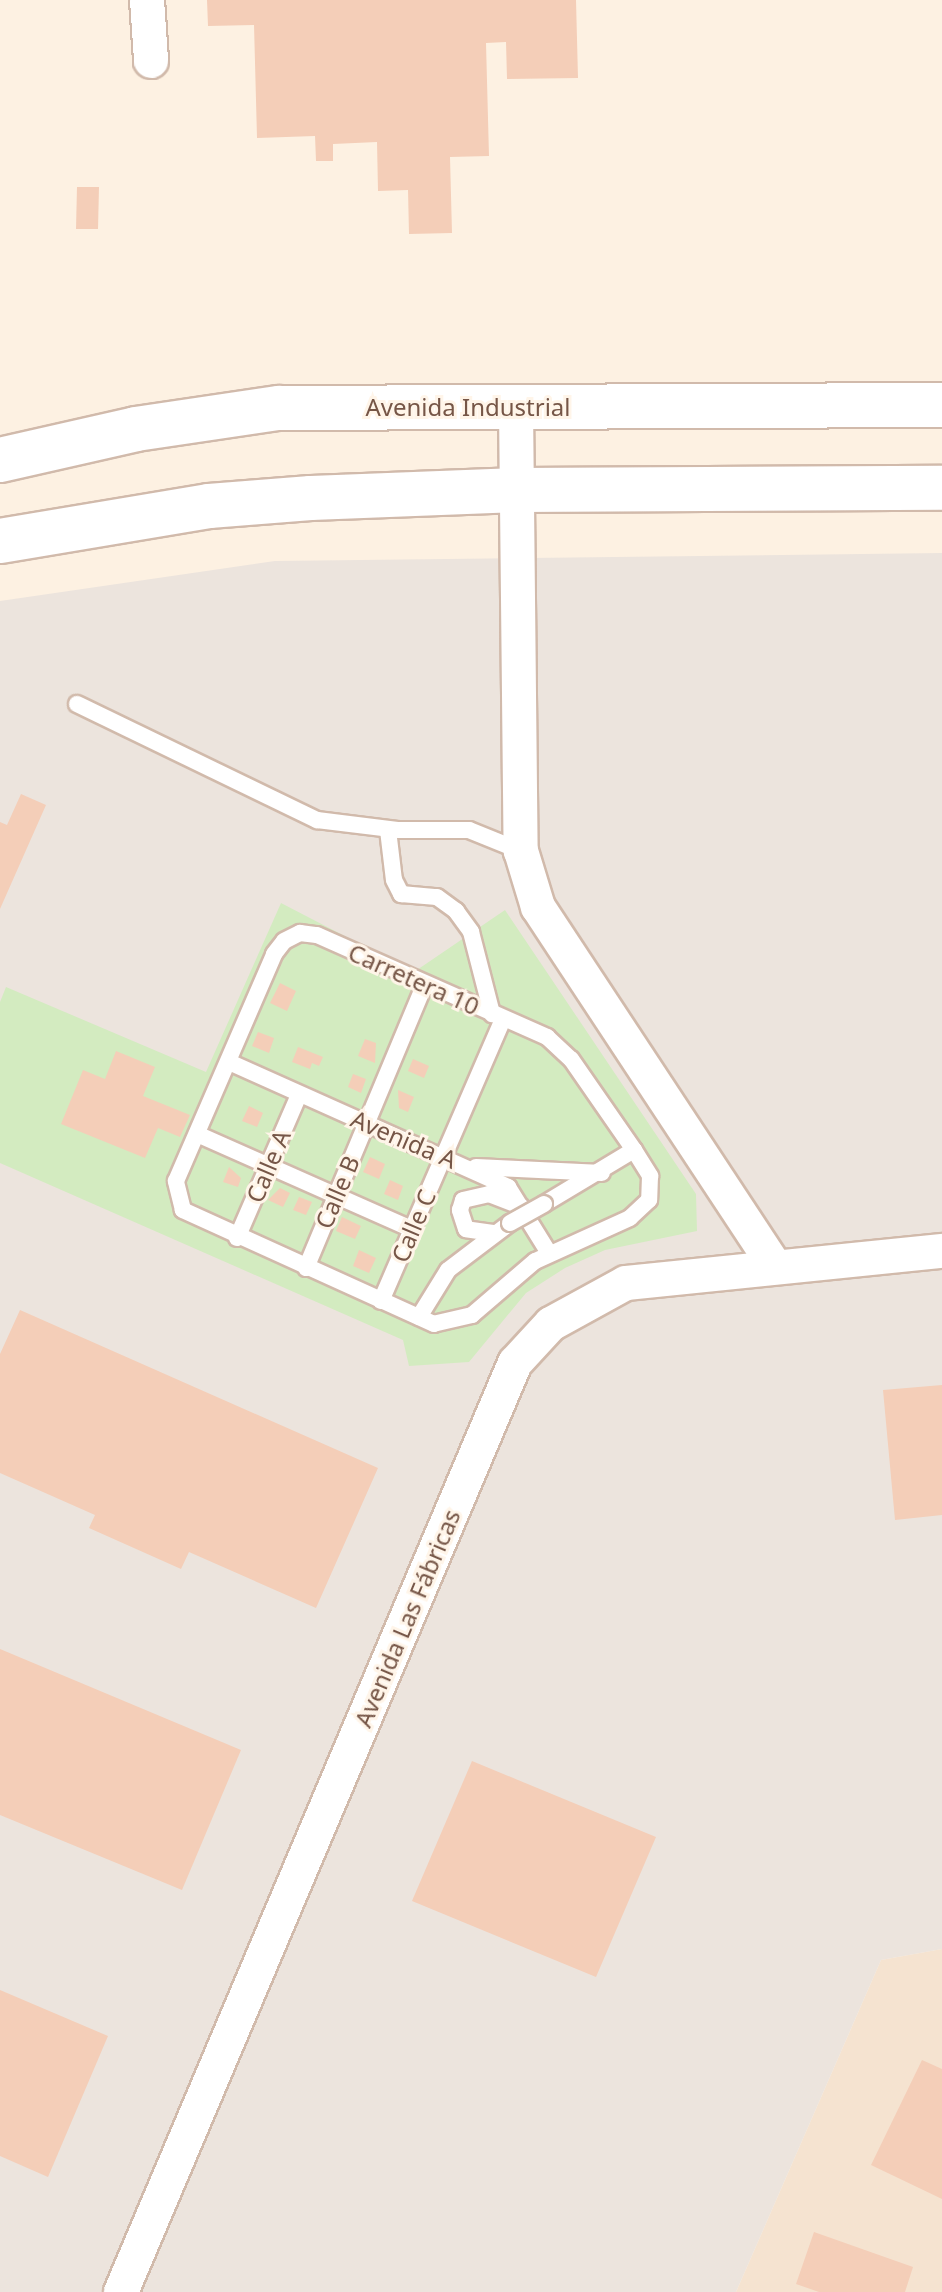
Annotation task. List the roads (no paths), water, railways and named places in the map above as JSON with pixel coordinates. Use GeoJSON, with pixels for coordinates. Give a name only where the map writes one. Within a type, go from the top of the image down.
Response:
{"type":"FeatureCollection","features":[{"type":"Feature","properties":{"kind":"street"},"geometry":{"type":"LineString","coordinates":[[147,0],[151,61]]}},
{"type":"Feature","properties":{"kind":"street","name":"Avenida Industrial"},"geometry":{"type":"LineString","coordinates":[[0,460],[136,429],[279,408],[942,405]]}},
{"type":"Feature","properties":{"kind":"street"},"geometry":{"type":"LineString","coordinates":[[516,407],[521,851],[538,907],[775,1267]]}},
{"type":"Feature","properties":{"kind":"street"},"geometry":{"type":"LineString","coordinates":[[0,541],[209,506],[518,490],[942,488]]}},
{"type":"Feature","properties":{"kind":"street","name":"Avenida Las Fábricas"},"geometry":{"type":"LineString","coordinates":[[121,2292],[515,1363],[551,1324],[626,1283],[942,1251]]}},
{"type":"Feature","properties":{"kind":"lane"},"geometry":{"type":"LineString","coordinates":[[77,704],[317,820],[388,830],[469,830],[521,851]]}},
{"type":"Feature","properties":{"kind":"lane"},"geometry":{"type":"LineString","coordinates":[[388,830],[394,880],[401,894],[437,897],[456,911],[471,932],[497,1017]]}},
{"type":"Feature","properties":{"kind":"lane","name":"Carretera 10"},"geometry":{"type":"LineString","coordinates":[[300,933],[317,935],[497,1017],[547,1037],[571,1059],[634,1150],[650,1176],[649,1200],[630,1218],[549,1253],[472,1315],[434,1324],[237,1238],[183,1210],[176,1195],[176,1181],[274,954],[284,941],[300,933]]}},
{"type":"Feature","properties":{"kind":"lane","name":"Calle B"},"geometry":{"type":"LineString","coordinates":[[306,1268],[425,984]]}},
{"type":"Feature","properties":{"kind":"lane","name":"Calle C"},"geometry":{"type":"LineString","coordinates":[[381,1301],[443,1157],[497,1017]]}},
{"type":"Feature","properties":{"kind":"lane","name":"Avenida A"},"geometry":{"type":"LineString","coordinates":[[229,1062],[366,1124],[472,1167],[508,1187],[524,1207],[549,1253]]}},
{"type":"Feature","properties":{"kind":"lane","name":"Calle A"},"geometry":{"type":"LineString","coordinates":[[237,1238],[299,1095]]}},
{"type":"Feature","properties":{"kind":"lane"},"geometry":{"type":"LineString","coordinates":[[197,1134],[411,1229]]}},
{"type":"Feature","properties":{"kind":"lane"},"geometry":{"type":"LineString","coordinates":[[419,1317],[448,1270],[494,1233],[602,1173],[634,1150]]}},
{"type":"Feature","properties":{"kind":"lane"},"geometry":{"type":"LineString","coordinates":[[472,1167],[602,1173]]}},
{"type":"Feature","properties":{"kind":"lane"},"geometry":{"type":"LineString","coordinates":[[494,1233],[466,1229],[460,1210],[463,1200],[489,1194],[524,1207]]}}]}
